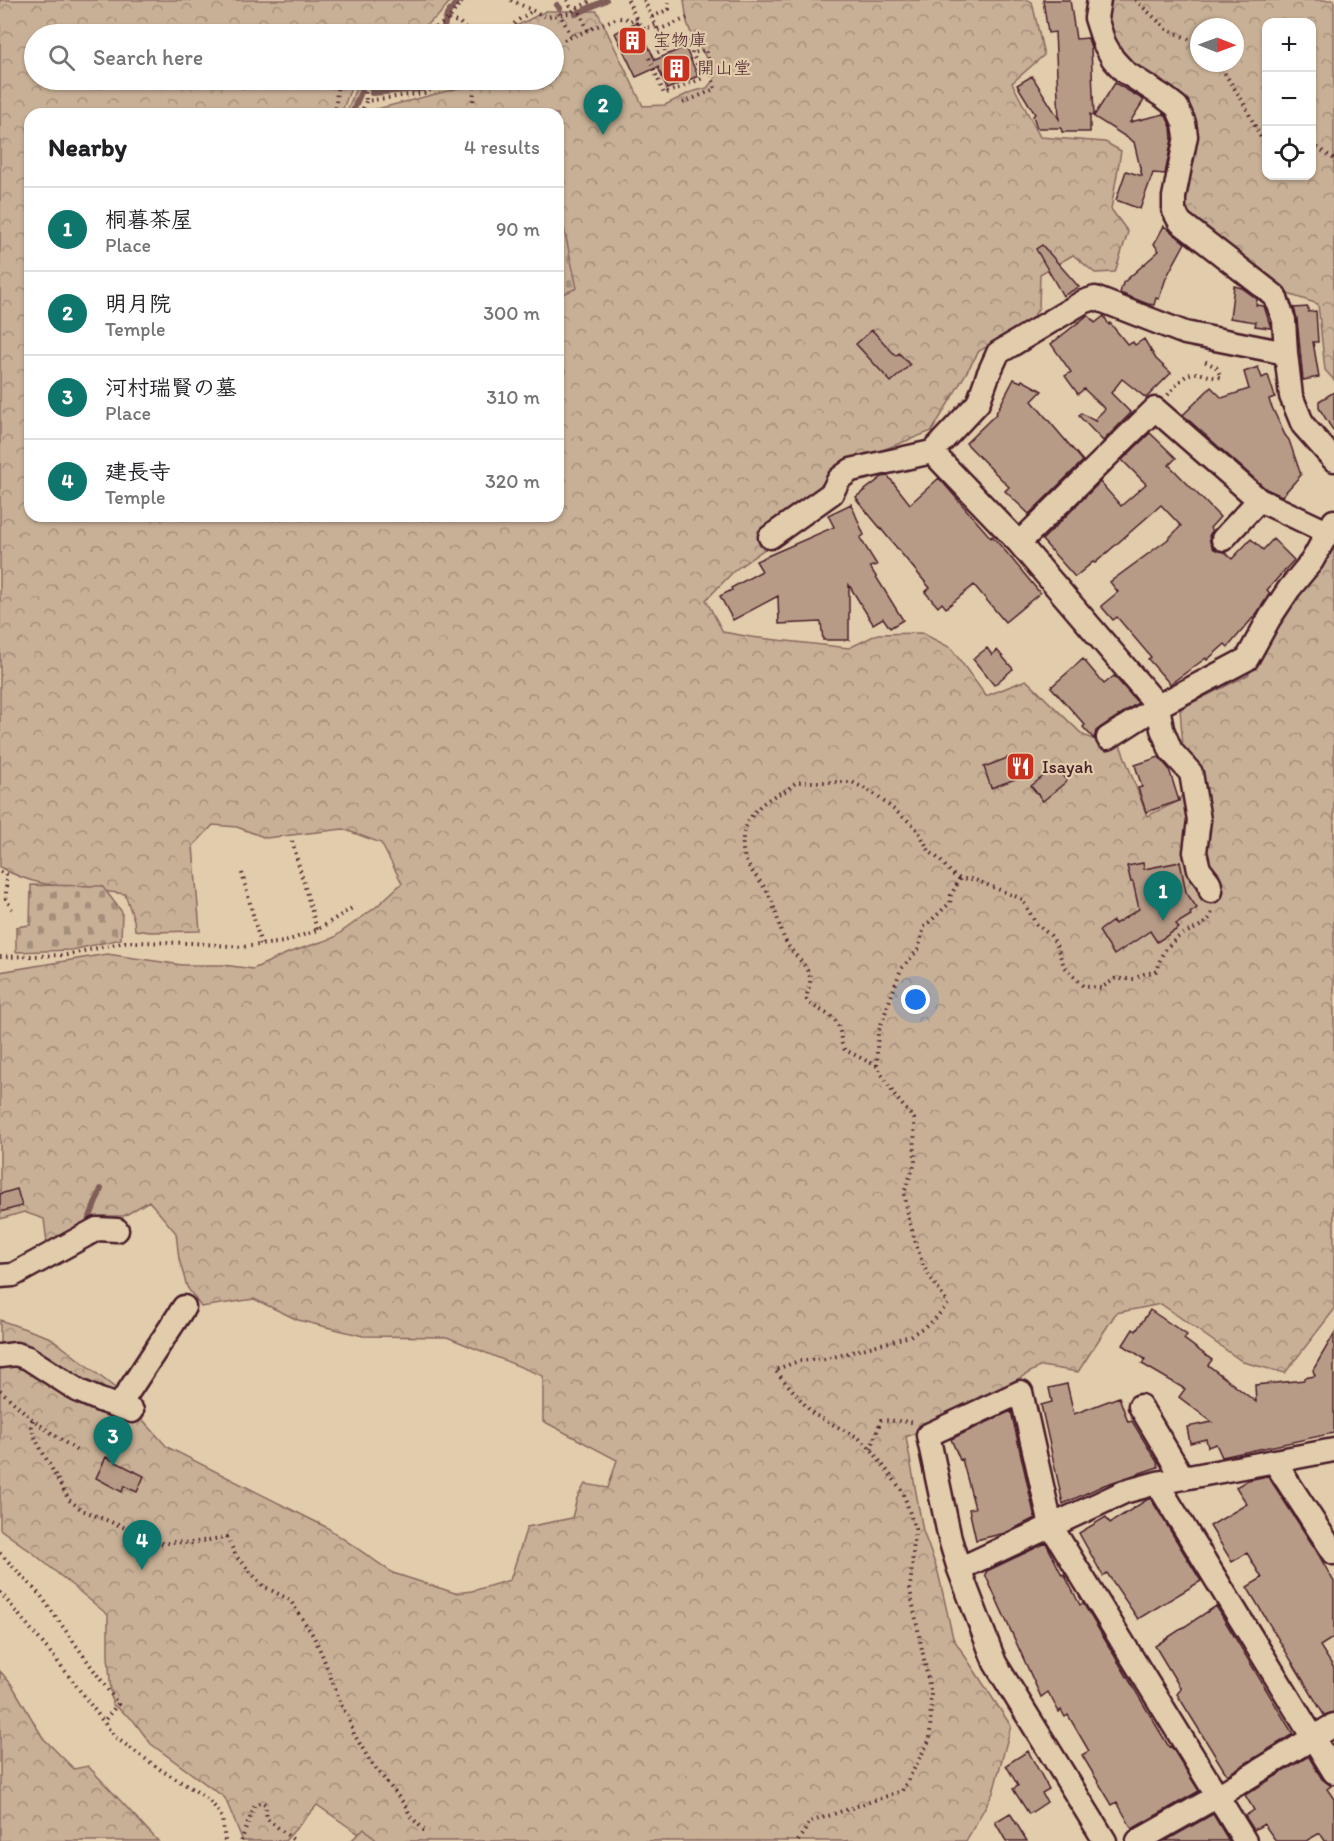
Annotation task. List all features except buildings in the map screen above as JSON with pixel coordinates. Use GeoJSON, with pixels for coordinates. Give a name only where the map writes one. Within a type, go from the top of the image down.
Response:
{"type":"FeatureCollection","features":[{"type":"Feature","properties":{"kind":"street"},"geometry":{"type":"LineString","coordinates":[[1099,0],[1096,18],[1104,43],[1113,59],[1125,72],[1177,107],[1184,123],[1186,136],[1174,197],[1174,211],[1180,222],[1275,296],[1284,320],[1292,396],[1303,425],[1334,460]]}},
{"type":"Feature","properties":{"kind":"street"},"geometry":{"type":"LineString","coordinates":[[770,537],[832,492],[839,479],[851,470],[932,452],[978,403],[998,353],[1083,302],[1095,298],[1185,333],[1286,353]]}},
{"type":"Feature","properties":{"kind":"street"},"geometry":{"type":"LineString","coordinates":[[1019,543],[1155,409],[1259,500],[1330,527],[1312,561],[1269,618],[1247,659],[1158,706],[1108,738]]}},
{"type":"Feature","properties":{"kind":"street"},"geometry":{"type":"LineString","coordinates":[[932,452],[1019,543],[1158,706],[1162,729],[1171,751],[1191,773],[1199,820],[1195,852],[1199,869],[1209,882],[1211,891]]}},
{"type":"Feature","properties":{"kind":"street"},"geometry":{"type":"LineString","coordinates":[[1223,539],[1259,500]]}},
{"type":"Feature","properties":{"kind":"street"},"geometry":{"type":"LineString","coordinates":[[0,1276],[13,1275],[97,1229],[117,1230]]}},
{"type":"Feature","properties":{"kind":"street"},"geometry":{"type":"LineString","coordinates":[[0,1356],[16,1354],[28,1358],[79,1391],[126,1409],[184,1307]]}},
{"type":"Feature","properties":{"kind":"street"},"geometry":{"type":"LineString","coordinates":[[1105,1841],[995,1662],[959,1569],[950,1539],[928,1435],[1021,1392],[1051,1526],[1245,1841]]}},
{"type":"Feature","properties":{"kind":"street"},"geometry":{"type":"LineString","coordinates":[[1140,1406],[1183,1478]]}},
{"type":"Feature","properties":{"kind":"street"},"geometry":{"type":"LineString","coordinates":[[959,1569],[1124,1492],[1157,1483],[1334,1450]]}},
{"type":"Feature","properties":{"kind":"street"},"geometry":{"type":"LineString","coordinates":[[1274,1461],[1334,1553]]}},
{"type":"Feature","properties":{"kind":"street"},"geometry":{"type":"LineString","coordinates":[[1157,1483],[1334,1772]]}},
{"type":"Feature","properties":{"kind":"street"},"geometry":{"type":"LineString","coordinates":[[1138,1841],[1216,1797],[1334,1725]]}},
{"type":"Feature","properties":{"kind":"path"},"geometry":{"type":"LineString","coordinates":[[441,24],[449,19],[460,3],[467,0]]}},
{"type":"Feature","properties":{"kind":"path"},"geometry":{"type":"LineString","coordinates":[[511,0],[546,17],[558,13],[569,13],[592,0]]}},
{"type":"Feature","properties":{"kind":"path"},"geometry":{"type":"LineString","coordinates":[[567,0],[572,10]]}},
{"type":"Feature","properties":{"kind":"path"},"geometry":{"type":"LineString","coordinates":[[644,0],[669,54]]}},
{"type":"Feature","properties":{"kind":"path"},"geometry":{"type":"LineString","coordinates":[[652,17],[669,9],[668,0]]}},
{"type":"Feature","properties":{"kind":"path"},"geometry":{"type":"LineString","coordinates":[[1135,0],[1167,29],[1190,40]]}},
{"type":"Feature","properties":{"kind":"path"},"geometry":{"type":"LineString","coordinates":[[629,2],[644,29],[690,17]]}},
{"type":"Feature","properties":{"kind":"path"},"geometry":{"type":"LineString","coordinates":[[577,8],[588,30]]}},
{"type":"Feature","properties":{"kind":"path"},"geometry":{"type":"LineString","coordinates":[[514,24],[533,11]]}},
{"type":"Feature","properties":{"kind":"path"},"geometry":{"type":"LineString","coordinates":[[558,13],[572,37]]}},
{"type":"Feature","properties":{"kind":"path"},"geometry":{"type":"LineString","coordinates":[[564,40],[617,18],[626,18],[630,21],[636,18]]}},
{"type":"Feature","properties":{"kind":"path"},"geometry":{"type":"LineString","coordinates":[[449,19],[461,24]]}},
{"type":"Feature","properties":{"kind":"path"},"geometry":{"type":"LineString","coordinates":[[687,41],[703,78],[664,94],[649,57],[666,48],[687,41]]}},
{"type":"Feature","properties":{"kind":"path"},"geometry":{"type":"LineString","coordinates":[[683,103],[715,89],[706,50],[692,53]]}},
{"type":"Feature","properties":{"kind":"path"},"geometry":{"type":"LineString","coordinates":[[1224,72],[1242,100],[1262,140]]}},
{"type":"Feature","properties":{"kind":"path"},"geometry":{"type":"LineString","coordinates":[[335,108],[337,90]]}},
{"type":"Feature","properties":{"kind":"path"},"geometry":{"type":"LineString","coordinates":[[363,108],[366,101],[365,90]]}},
{"type":"Feature","properties":{"kind":"path"},"geometry":{"type":"LineString","coordinates":[[366,101],[431,90]]}},
{"type":"Feature","properties":{"kind":"path"},"geometry":{"type":"LineString","coordinates":[[473,101],[474,90]]}},
{"type":"Feature","properties":{"kind":"path"},"geometry":{"type":"LineString","coordinates":[[1316,147],[1334,159]]}},
{"type":"Feature","properties":{"kind":"path"},"geometry":{"type":"LineString","coordinates":[[1155,409],[1188,373],[1195,372],[1216,378],[1221,377],[1216,367],[1195,356]]}},
{"type":"Feature","properties":{"kind":"path"},"geometry":{"type":"LineString","coordinates":[[798,1841],[810,1822],[902,1791],[930,1739],[931,1694],[910,1590],[915,1529],[903,1492],[871,1449],[859,1438],[813,1414],[776,1370],[798,1361],[826,1359],[910,1336],[933,1322],[948,1304],[923,1266],[910,1224],[904,1193],[915,1163],[914,1119],[895,1096],[877,1066],[845,1050],[842,1046],[839,1026],[807,1000],[810,977],[786,942],[769,895],[745,858],[743,839],[748,820],[772,795],[784,792],[798,782],[852,782],[873,793],[912,824],[929,851],[952,874],[960,879],[973,879],[1022,899],[1036,924],[1050,935],[1064,966],[1083,986],[1096,989],[1115,979],[1134,980],[1144,974],[1155,972],[1166,949],[1189,930],[1201,926],[1212,914],[1211,891]]}},
{"type":"Feature","properties":{"kind":"path"},"geometry":{"type":"LineString","coordinates":[[292,842],[317,930]]}},
{"type":"Feature","properties":{"kind":"path"},"geometry":{"type":"LineString","coordinates":[[0,873],[6,874],[6,898],[12,909]]}},
{"type":"Feature","properties":{"kind":"path"},"geometry":{"type":"LineString","coordinates":[[242,873],[261,945]]}},
{"type":"Feature","properties":{"kind":"path"},"geometry":{"type":"LineString","coordinates":[[877,1066],[878,1034],[901,969],[918,950],[924,927],[950,903],[951,895],[960,879]]}},
{"type":"Feature","properties":{"kind":"path"},"geometry":{"type":"LineString","coordinates":[[0,957],[66,955],[125,942],[192,943],[242,947],[284,942],[317,930],[352,908]]}},
{"type":"Feature","properties":{"kind":"path"},"geometry":{"type":"LineString","coordinates":[[0,1390],[33,1420],[77,1451]]}},
{"type":"Feature","properties":{"kind":"path"},"geometry":{"type":"LineString","coordinates":[[33,1420],[32,1427],[38,1444],[69,1500],[82,1510],[164,1544],[191,1543],[227,1537],[236,1556],[263,1586],[290,1600],[314,1637],[354,1734],[370,1761],[405,1805],[411,1817],[424,1830],[429,1831]]}},
{"type":"Feature","properties":{"kind":"path"},"geometry":{"type":"LineString","coordinates":[[871,1449],[881,1420],[912,1422]]}},
{"type":"Feature","properties":{"kind":"path"},"geometry":{"type":"LineString","coordinates":[[0,1553],[41,1596],[118,1704],[103,1722]]}},
{"type":"Feature","properties":{"kind":"path"},"geometry":{"type":"LineString","coordinates":[[0,1592],[115,1737],[160,1770],[204,1796],[210,1802],[222,1818],[225,1841]]}},
{"type":"Feature","properties":{"kind":"path"},"geometry":{"type":"LineString","coordinates":[[241,1841],[255,1805],[262,1802],[265,1804],[267,1819],[295,1841]]}},
{"type":"Feature","properties":{"kind":"green space"},"geometry":{"type":"Polygon","coordinates":[[[0,0],[451,0],[439,15],[427,24],[24,24],[24,90],[350,90],[343,108],[24,108],[24,522],[564,522],[564,108],[381,108],[451,90],[564,90],[564,24],[520,24],[546,11],[597,11],[643,106],[665,105],[691,92],[707,88],[715,78],[704,54],[693,39],[687,22],[684,0],[1028,0],[1032,2],[1044,55],[1012,83],[1040,137],[1105,142],[1121,151],[1111,209],[1128,232],[1115,272],[1095,273],[1073,255],[1040,274],[1039,307],[1030,323],[979,351],[932,431],[880,451],[832,492],[807,519],[735,570],[706,600],[723,632],[849,648],[878,634],[922,633],[951,648],[986,696],[1026,680],[1083,735],[1110,746],[1119,742],[1147,816],[1179,801],[1186,785],[1180,709],[1248,675],[1295,593],[1334,538],[1334,1310],[1285,1373],[1243,1362],[1161,1304],[1116,1313],[1078,1372],[1041,1366],[942,1421],[906,1437],[923,1531],[938,1572],[953,1638],[1011,1726],[993,1793],[966,1841],[369,1841],[317,1805],[285,1841],[243,1841],[225,1798],[151,1744],[133,1720],[112,1704],[108,1656],[108,1615],[0,1529],[0,1320],[51,1338],[114,1387],[167,1447],[326,1527],[393,1573],[455,1593],[472,1591],[510,1580],[527,1527],[572,1518],[577,1498],[585,1484],[608,1488],[617,1460],[543,1421],[543,1376],[447,1337],[363,1336],[298,1320],[254,1299],[201,1307],[187,1287],[179,1259],[176,1233],[149,1201],[124,1216],[101,1216],[48,1251],[44,1219],[24,1212],[0,1219],[0,972],[107,954],[182,965],[224,965],[253,969],[288,953],[333,938],[376,907],[402,883],[381,843],[343,829],[266,838],[237,827],[213,825],[193,846],[200,931],[135,930],[125,894],[45,884],[15,875],[0,867],[0,0]]]}},
{"type":"Feature","properties":{"kind":"green space"},"geometry":{"type":"Polygon","coordinates":[[[1105,0],[1334,0],[1334,380],[1325,370],[1318,304],[1279,291],[1183,210],[1191,118],[1120,57],[1110,38],[1105,0]]]}},
{"type":"Feature","properties":{"kind":"green space"},"geometry":{"type":"Polygon","coordinates":[[[355,90],[365,90],[356,108],[348,108],[355,90]]]}},
{"type":"Feature","properties":{"kind":"green space"},"geometry":{"type":"Polygon","coordinates":[[[564,229],[577,288],[564,293],[564,229]]]}},
{"type":"Feature","properties":{"kind":"green space"},"geometry":{"type":"Polygon","coordinates":[[[31,885],[102,886],[122,912],[121,939],[72,950],[16,952],[16,927],[30,925],[31,885]]]}},
{"type":"Feature","properties":{"kind":"green space"},"geometry":{"type":"Polygon","coordinates":[[[0,1671],[12,1685],[43,1738],[74,1769],[88,1766],[158,1841],[0,1841],[0,1671]]]}},
{"type":"Feature","properties":{"kind":"green space"},"geometry":{"type":"Polygon","coordinates":[[[364,1828],[377,1841],[351,1841],[364,1828]]]}},
{"type":"Feature","properties":{"kind":"waterway"},"geometry":{"type":"LineString","coordinates":[[445,24],[447,15],[458,0]]}},
{"type":"Feature","properties":{"kind":"waterway"},"geometry":{"type":"LineString","coordinates":[[576,14],[606,0]]}},
{"type":"Feature","properties":{"kind":"waterway"},"geometry":{"type":"LineString","coordinates":[[557,5],[560,8]]}},
{"type":"Feature","properties":{"kind":"waterway"},"geometry":{"type":"LineString","coordinates":[[354,108],[362,90]]}},
{"type":"Feature","properties":{"kind":"waterway"},"geometry":{"type":"LineString","coordinates":[[372,90],[372,93],[410,90]]}},
{"type":"Feature","properties":{"kind":"waterway"},"geometry":{"type":"LineString","coordinates":[[86,1227],[101,1189]]}},
{"type":"Feature","properties":{"kind":"place","name":"宝物庫"},"geometry":{"type":"Point","coordinates":[632,40]}},
{"type":"Feature","properties":{"kind":"place","name":"開山堂"},"geometry":{"type":"Point","coordinates":[676,68]}},
{"type":"Feature","properties":{"kind":"place","name":"明月院"},"geometry":{"type":"Point","coordinates":[603,135]}},
{"type":"Feature","properties":{"kind":"place","name":"Isayah"},"geometry":{"type":"Point","coordinates":[1021,767]}},
{"type":"Feature","properties":{"kind":"place","name":"桐暮茶屋"},"geometry":{"type":"Point","coordinates":[1163,921]}},
{"type":"Feature","properties":{"kind":"place","name":"河村瑞賢の墓"},"geometry":{"type":"Point","coordinates":[113,1466]}},
{"type":"Feature","properties":{"kind":"place","name":"建長寺"},"geometry":{"type":"Point","coordinates":[142,1570]}}]}
